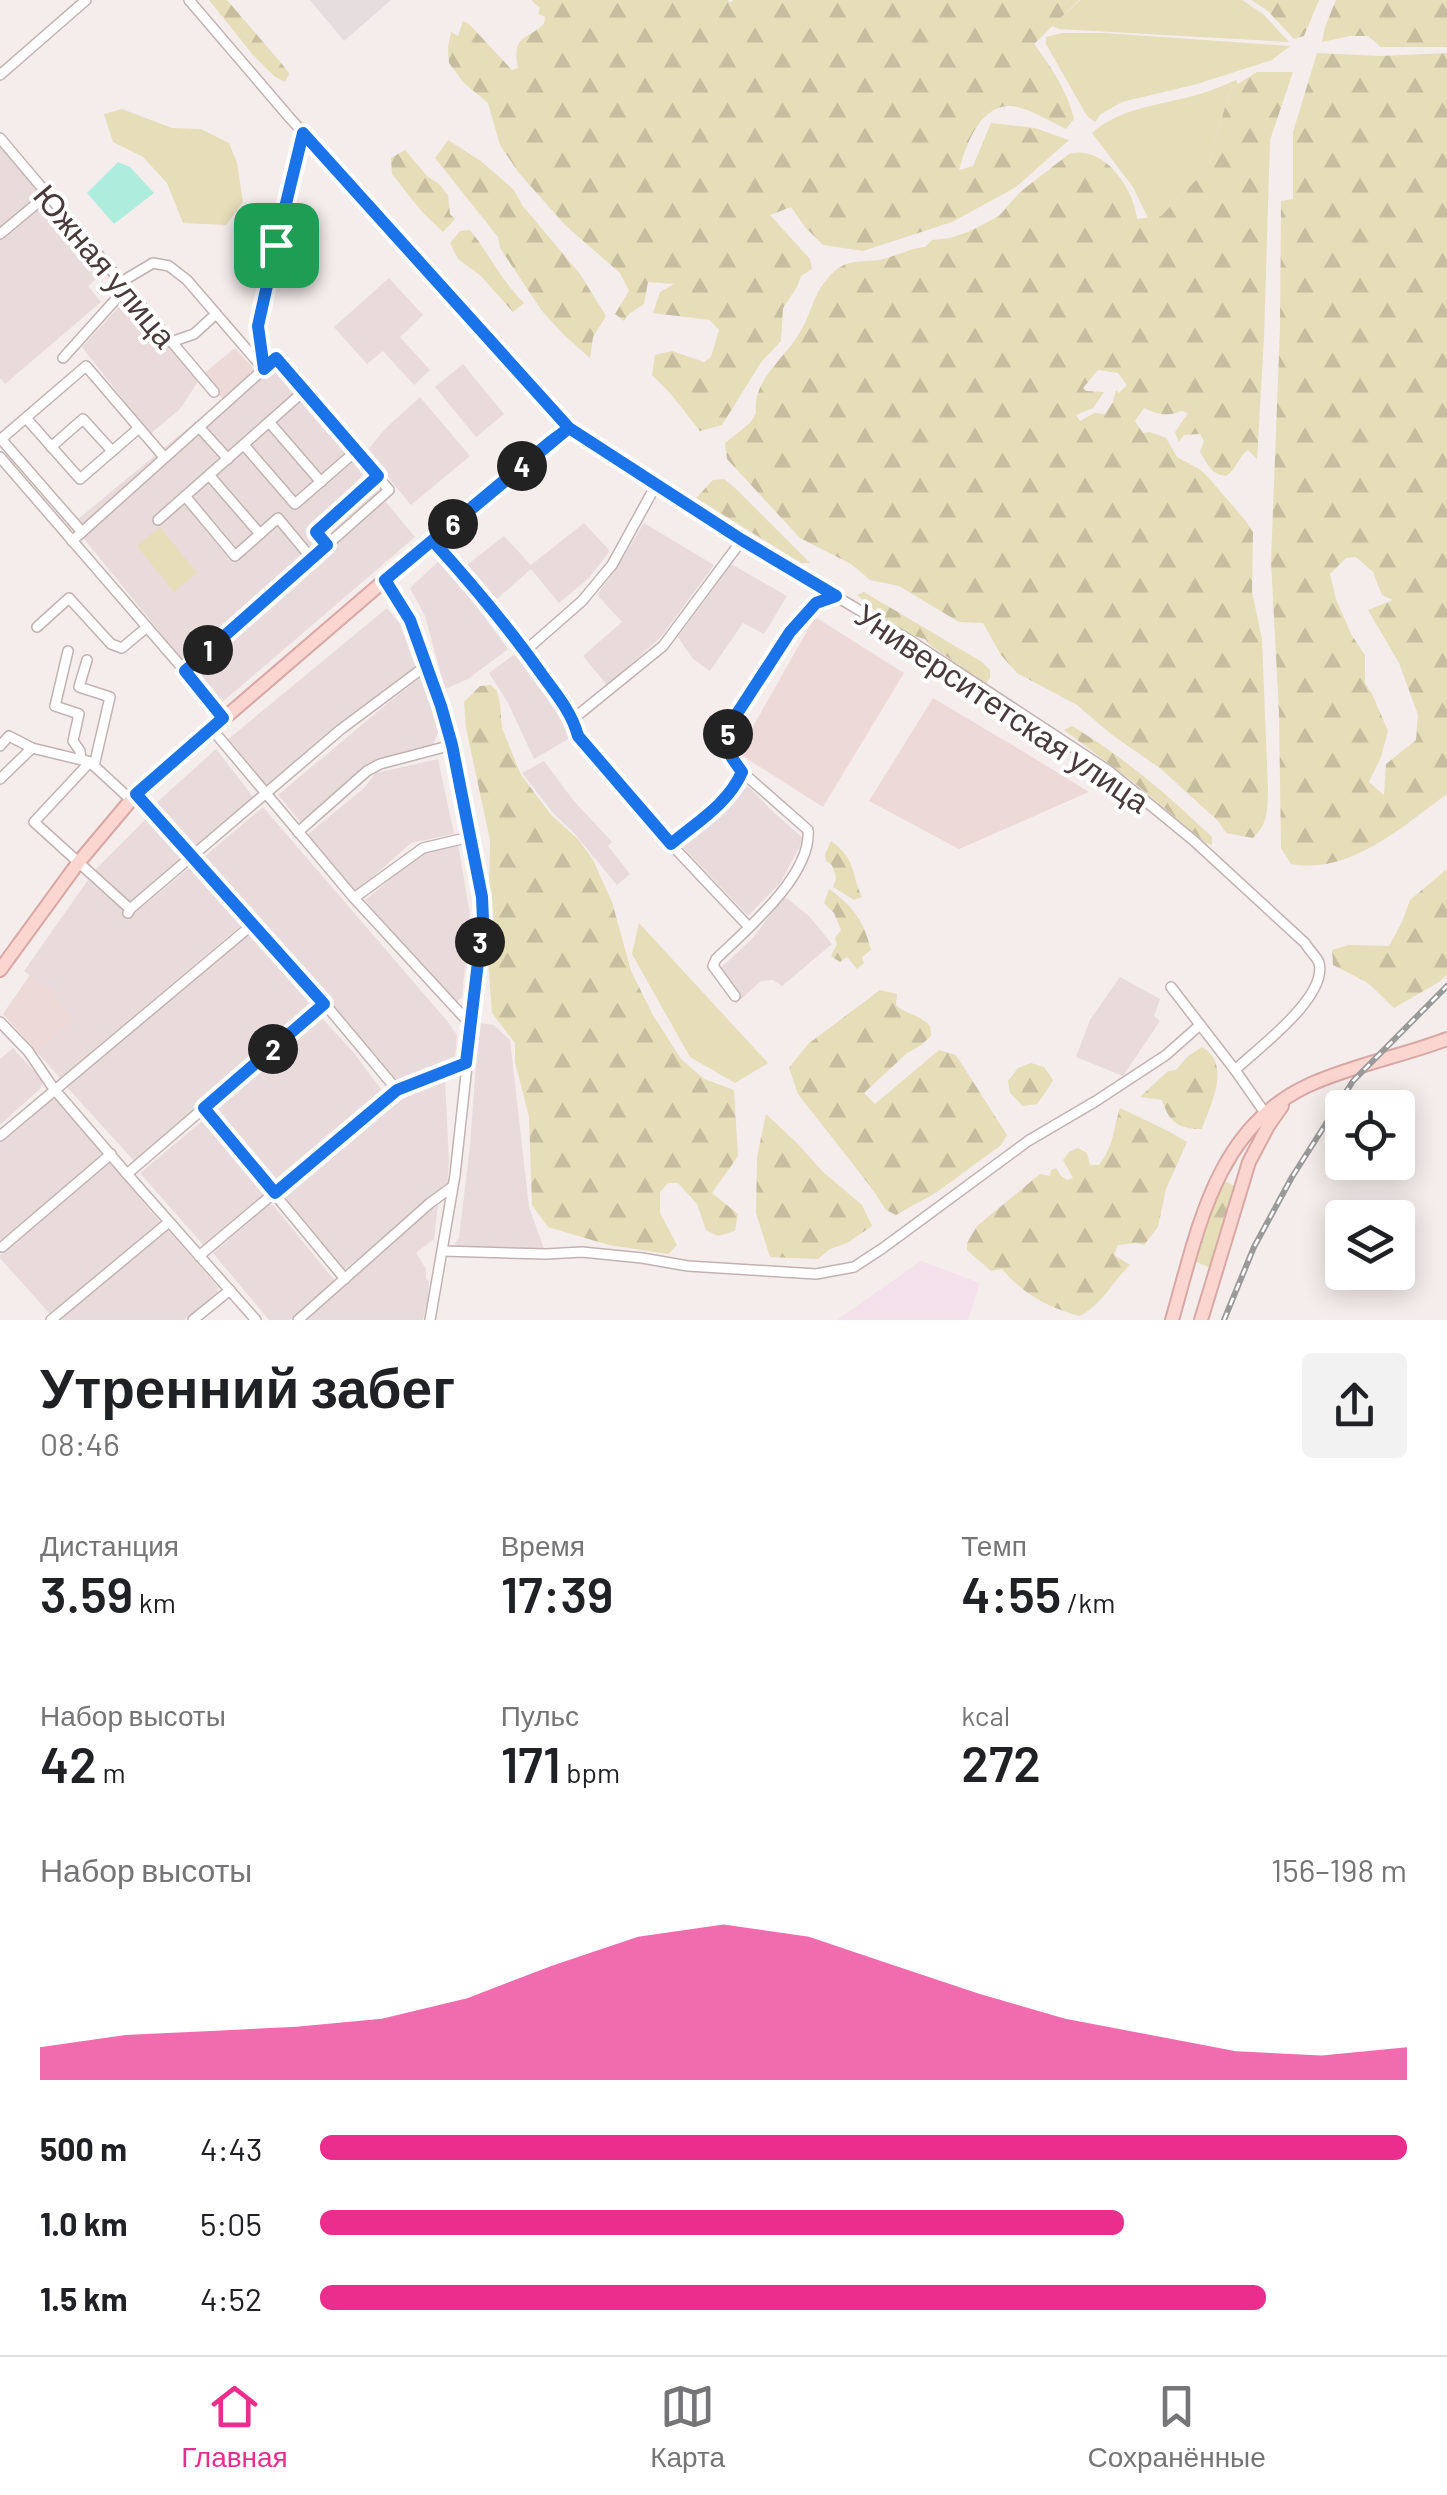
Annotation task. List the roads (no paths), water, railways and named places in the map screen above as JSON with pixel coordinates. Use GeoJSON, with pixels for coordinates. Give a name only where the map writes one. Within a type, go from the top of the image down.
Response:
{"type":"FeatureCollection","features":[{"type":"Feature","properties":{"kind":"street"},"geometry":{"type":"LineString","coordinates":[[0,75],[86,0]]}},
{"type":"Feature","properties":{"kind":"street","name":"Университетская улица"},"geometry":{"type":"LineString","coordinates":[[189,0],[303,133],[569,428],[742,540],[914,642],[1110,771],[1193,840],[1304,944],[1319,963],[1318,980],[1286,1025],[1236,1070]]}},
{"type":"Feature","properties":{"kind":"street"},"geometry":{"type":"LineString","coordinates":[[264,369],[258,326],[303,133]]}},
{"type":"Feature","properties":{"kind":"street","name":"Южная улица"},"geometry":{"type":"LineString","coordinates":[[0,138],[214,392]]}},
{"type":"Feature","properties":{"kind":"street"},"geometry":{"type":"LineString","coordinates":[[0,234],[46,195]]}},
{"type":"Feature","properties":{"kind":"street"},"geometry":{"type":"LineString","coordinates":[[63,358],[124,285],[153,263],[169,266],[187,280],[264,369]]}},
{"type":"Feature","properties":{"kind":"street"},"geometry":{"type":"LineString","coordinates":[[172,342],[194,334],[216,314]]}},
{"type":"Feature","properties":{"kind":"street"},"geometry":{"type":"LineString","coordinates":[[72,350],[164,458]]}},
{"type":"Feature","properties":{"kind":"street"},"geometry":{"type":"LineString","coordinates":[[72,541],[276,358],[389,490],[185,671]]}},
{"type":"Feature","properties":{"kind":"street"},"geometry":{"type":"LineString","coordinates":[[82,532],[0,440],[86,366]]}},
{"type":"Feature","properties":{"kind":"street"},"geometry":{"type":"LineString","coordinates":[[158,520],[304,392]]}},
{"type":"Feature","properties":{"kind":"street"},"geometry":{"type":"LineString","coordinates":[[26,418],[80,480],[139,428]]}},
{"type":"Feature","properties":{"kind":"street"},"geometry":{"type":"LineString","coordinates":[[51,447],[84,419],[112,451]]}},
{"type":"Feature","properties":{"kind":"street"},"geometry":{"type":"LineString","coordinates":[[269,422],[321,482]]}},
{"type":"Feature","properties":{"kind":"street"},"geometry":{"type":"LineString","coordinates":[[199,427],[228,459]]}},
{"type":"Feature","properties":{"kind":"street"},"geometry":{"type":"LineString","coordinates":[[0,970],[78,863],[134,797],[385,580],[569,428]]}},
{"type":"Feature","properties":{"kind":"street"},"geometry":{"type":"LineString","coordinates":[[244,445],[296,504],[356,451]]}},
{"type":"Feature","properties":{"kind":"street"},"geometry":{"type":"LineString","coordinates":[[0,457],[223,718]]}},
{"type":"Feature","properties":{"kind":"street"},"geometry":{"type":"LineString","coordinates":[[209,475],[260,534]]}},
{"type":"Feature","properties":{"kind":"street"},"geometry":{"type":"LineString","coordinates":[[327,545],[316,532],[378,476]]}},
{"type":"Feature","properties":{"kind":"street"},"geometry":{"type":"LineString","coordinates":[[525,651],[582,601],[612,564],[656,485]]}},
{"type":"Feature","properties":{"kind":"street"},"geometry":{"type":"LineString","coordinates":[[185,496],[236,556],[278,518],[312,558]]}},
{"type":"Feature","properties":{"kind":"street"},"geometry":{"type":"LineString","coordinates":[[574,719],[663,646],[742,540]]}},
{"type":"Feature","properties":{"kind":"street"},"geometry":{"type":"LineString","coordinates":[[433,541],[525,651],[574,719],[578,736],[671,844],[749,926]]}},
{"type":"Feature","properties":{"kind":"street"},"geometry":{"type":"LineString","coordinates":[[385,580],[410,620],[452,745],[482,897],[483,920],[452,1187],[430,1320]]}},
{"type":"Feature","properties":{"kind":"street"},"geometry":{"type":"LineString","coordinates":[[735,996],[714,962],[792,877],[806,852],[810,834],[742,772],[726,745],[729,726],[790,632],[816,603],[836,596]]}},
{"type":"Feature","properties":{"kind":"street"},"geometry":{"type":"LineString","coordinates":[[36,627],[69,598],[111,644],[122,648],[147,628]]}},
{"type":"Feature","properties":{"kind":"street"},"geometry":{"type":"LineString","coordinates":[[68,650],[55,706],[79,714],[73,741],[88,762],[134,797],[192,856],[397,1090]]}},
{"type":"Feature","properties":{"kind":"street"},"geometry":{"type":"LineString","coordinates":[[87,660],[79,687],[110,696],[88,762],[34,822],[129,911],[340,730],[427,665]]}},
{"type":"Feature","properties":{"kind":"street"},"geometry":{"type":"LineString","coordinates":[[211,728],[354,898],[470,1025]]}},
{"type":"Feature","properties":{"kind":"street"},"geometry":{"type":"LineString","coordinates":[[0,746],[6,732],[32,748],[88,762]]}},
{"type":"Feature","properties":{"kind":"street"},"geometry":{"type":"LineString","coordinates":[[298,832],[367,771],[452,745]]}},
{"type":"Feature","properties":{"kind":"street"},"geometry":{"type":"LineString","coordinates":[[0,779],[32,748]]}},
{"type":"Feature","properties":{"kind":"street"},"geometry":{"type":"LineString","coordinates":[[671,844],[722,802],[735,788],[742,772]]}},
{"type":"Feature","properties":{"kind":"street"},"geometry":{"type":"LineString","coordinates":[[354,898],[424,848],[470,837]]}},
{"type":"Feature","properties":{"kind":"street"},"geometry":{"type":"LineString","coordinates":[[0,1136],[252,924]]}},
{"type":"Feature","properties":{"kind":"street"},"geometry":{"type":"LineString","coordinates":[[1171,987],[1265,1113]]}},
{"type":"Feature","properties":{"kind":"street"},"geometry":{"type":"LineString","coordinates":[[127,1174],[324,1004]]}},
{"type":"Feature","properties":{"kind":"street"},"geometry":{"type":"LineString","coordinates":[[0,1022],[256,1320]]}},
{"type":"Feature","properties":{"kind":"street"},"geometry":{"type":"LineString","coordinates":[[443,1251],[582,1252],[688,1266],[816,1274],[854,1267],[1028,1141],[1166,1055],[1200,1025]]}},
{"type":"Feature","properties":{"kind":"street"},"geometry":{"type":"LineString","coordinates":[[1172,1320],[1204,1212],[1232,1152],[1252,1125],[1308,1086],[1446,1040]]}},
{"type":"Feature","properties":{"kind":"street"},"geometry":{"type":"LineString","coordinates":[[199,1256],[397,1090],[466,1063]]}},
{"type":"Feature","properties":{"kind":"street"},"geometry":{"type":"LineString","coordinates":[[1201,1320],[1240,1188],[1258,1143],[1286,1100]]}},
{"type":"Feature","properties":{"kind":"street"},"geometry":{"type":"LineString","coordinates":[[204,1108],[346,1279]]}},
{"type":"Feature","properties":{"kind":"street"},"geometry":{"type":"LineString","coordinates":[[2,1247],[110,1154]]}},
{"type":"Feature","properties":{"kind":"street"},"geometry":{"type":"LineString","coordinates":[[1218,1178],[1234,1179],[1240,1188]]}},
{"type":"Feature","properties":{"kind":"street"},"geometry":{"type":"LineString","coordinates":[[298,1320],[452,1187]]}},
{"type":"Feature","properties":{"kind":"street"},"geometry":{"type":"LineString","coordinates":[[51,1320],[168,1222]]}},
{"type":"Feature","properties":{"kind":"street"},"geometry":{"type":"LineString","coordinates":[[194,1320],[230,1290]]}},
{"type":"Feature","properties":{"kind":"railway"},"geometry":{"type":"LineString","coordinates":[[1224,1320],[1254,1247],[1292,1177],[1353,1081],[1447,986]]}}]}
